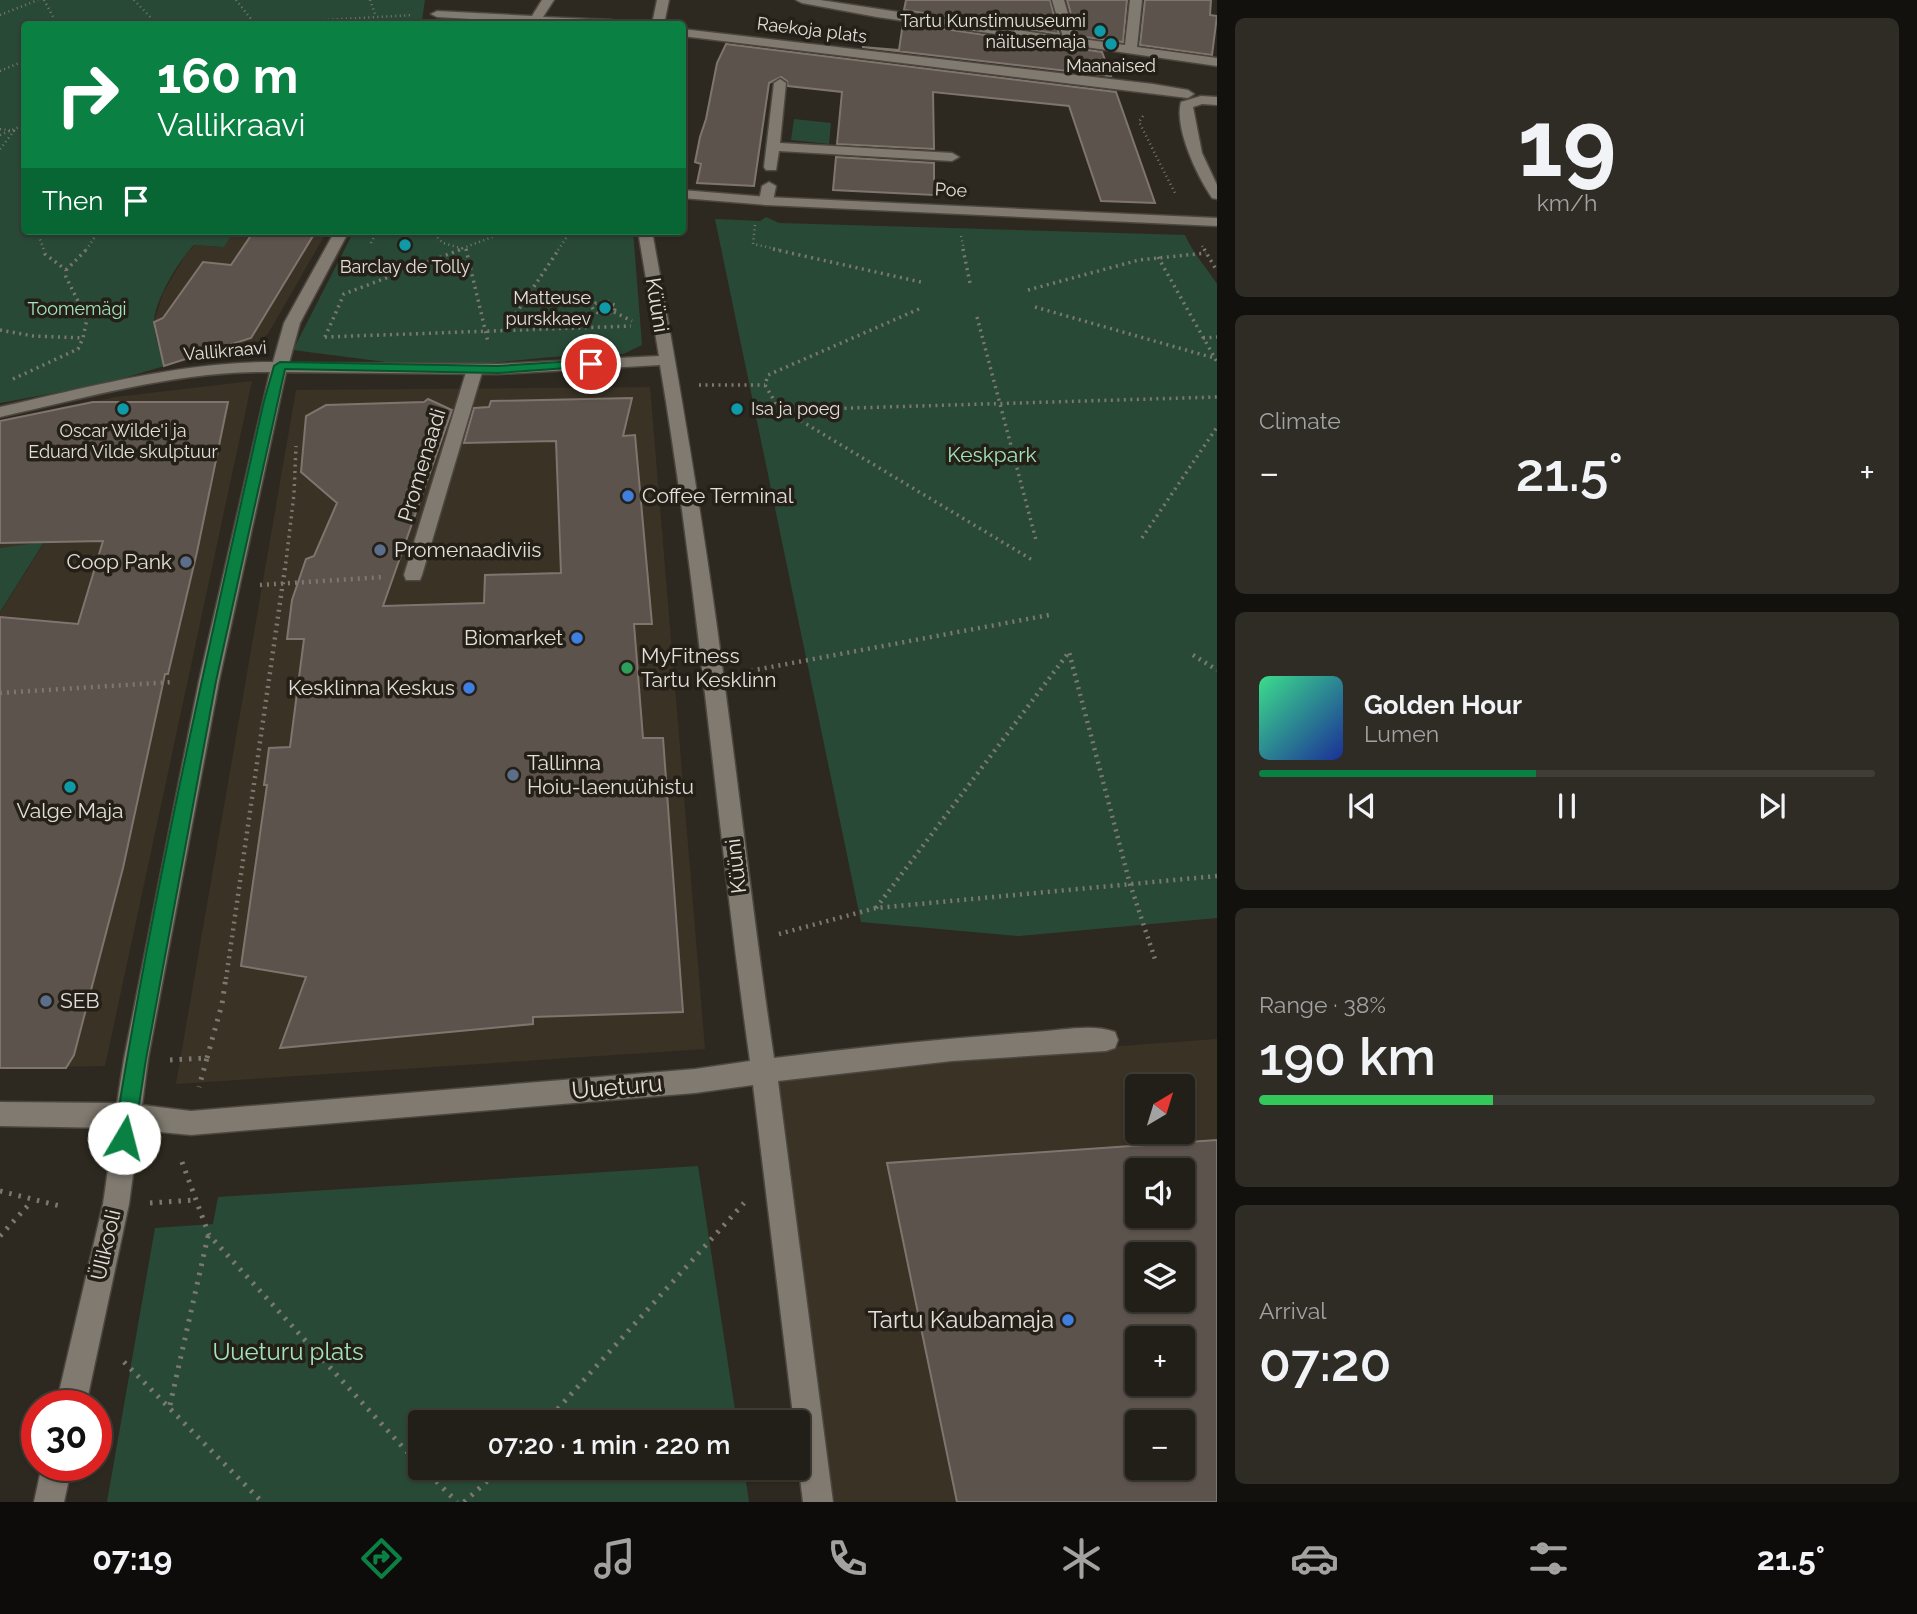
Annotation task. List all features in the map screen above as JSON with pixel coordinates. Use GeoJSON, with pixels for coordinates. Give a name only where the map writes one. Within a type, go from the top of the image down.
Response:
{"type":"FeatureCollection","features":[{"type":"Feature","properties":{"kind":"street"},"geometry":{"type":"LineString","coordinates":[[439,0],[435,19],[536,18],[574,21]]}},
{"type":"Feature","properties":{"kind":"street"},"geometry":{"type":"LineString","coordinates":[[536,18],[548,0]]}},
{"type":"Feature","properties":{"kind":"street"},"geometry":{"type":"LineString","coordinates":[[659,21],[663,0]]}},
{"type":"Feature","properties":{"kind":"street","name":"Raekoja plats"},"geometry":{"type":"LineString","coordinates":[[802,0],[877,14],[1217,62]]}},
{"type":"Feature","properties":{"kind":"street"},"geometry":{"type":"LineString","coordinates":[[1058,0],[1070,41]]}},
{"type":"Feature","properties":{"kind":"street"},"geometry":{"type":"LineString","coordinates":[[1131,49],[1136,0]]}},
{"type":"Feature","properties":{"kind":"street","name":"Raekoja plats"},"geometry":{"type":"LineString","coordinates":[[686,32],[1121,77],[1188,94]]}},
{"type":"Feature","properties":{"kind":"street"},"geometry":{"type":"LineString","coordinates":[[1116,47],[1121,77]]}},
{"type":"Feature","properties":{"kind":"street"},"geometry":{"type":"LineString","coordinates":[[771,167],[780,83]]}},
{"type":"Feature","properties":{"kind":"street"},"geometry":{"type":"LineString","coordinates":[[1217,101],[1201,100],[1186,105],[1191,142],[1203,176],[1217,195]]}},
{"type":"Feature","properties":{"kind":"street"},"geometry":{"type":"LineString","coordinates":[[773,147],[952,157]]}},
{"type":"Feature","properties":{"kind":"street","name":"Poe"},"geometry":{"type":"LineString","coordinates":[[686,194],[764,195],[1217,222]]}},
{"type":"Feature","properties":{"kind":"street","name":"Ülikooli"},"geometry":{"type":"LineString","coordinates":[[74,1390],[116,1204],[127,1116],[209,681],[270,401],[292,323],[340,235]]}},
{"type":"Feature","properties":{"kind":"street","name":"Küüni"},"geometry":{"type":"LineString","coordinates":[[646,235],[672,385],[713,678],[818,1502]]}},
{"type":"Feature","properties":{"kind":"street","name":"Vallikraavi"},"geometry":{"type":"LineString","coordinates":[[0,412],[166,375],[280,366],[475,369],[666,360]]}},
{"type":"Feature","properties":{"kind":"street","name":"Promenaadi"},"geometry":{"type":"LineString","coordinates":[[413,575],[475,369]]}},
{"type":"Feature","properties":{"kind":"street","name":"Uueturu"},"geometry":{"type":"LineString","coordinates":[[0,1114],[127,1116],[191,1123],[695,1081],[764,1071],[1047,1042],[1106,1040]]}},
{"type":"Feature","properties":{"kind":"street"},"geometry":{"type":"LineString","coordinates":[[49,1502],[54,1481]]}},
{"type":"Feature","properties":{"kind":"path"},"geometry":{"type":"LineString","coordinates":[[0,15],[38,0]]}},
{"type":"Feature","properties":{"kind":"path"},"geometry":{"type":"LineString","coordinates":[[44,0],[55,21]]}},
{"type":"Feature","properties":{"kind":"path"},"geometry":{"type":"LineString","coordinates":[[134,0],[157,21]]}},
{"type":"Feature","properties":{"kind":"path"},"geometry":{"type":"LineString","coordinates":[[236,0],[254,21]]}},
{"type":"Feature","properties":{"kind":"path"},"geometry":{"type":"LineString","coordinates":[[370,0],[376,17]]}},
{"type":"Feature","properties":{"kind":"path"},"geometry":{"type":"LineString","coordinates":[[307,21],[376,17],[435,19]]}},
{"type":"Feature","properties":{"kind":"path"},"geometry":{"type":"LineString","coordinates":[[0,71],[21,62]]}},
{"type":"Feature","properties":{"kind":"path"},"geometry":{"type":"LineString","coordinates":[[0,135],[21,127]]}},
{"type":"Feature","properties":{"kind":"path"},"geometry":{"type":"LineString","coordinates":[[0,129],[14,131]]}},
{"type":"Feature","properties":{"kind":"path"},"geometry":{"type":"LineString","coordinates":[[0,149],[14,131]]}},
{"type":"Feature","properties":{"kind":"path"},"geometry":{"type":"LineString","coordinates":[[764,195],[753,244],[925,283]]}},
{"type":"Feature","properties":{"kind":"path"},"geometry":{"type":"LineString","coordinates":[[38,235],[45,254],[66,270]]}},
{"type":"Feature","properties":{"kind":"path"},"geometry":{"type":"LineString","coordinates":[[2,383],[78,349],[87,318],[66,277],[66,270],[96,235]]}},
{"type":"Feature","properties":{"kind":"path"},"geometry":{"type":"LineString","coordinates":[[435,235],[443,243],[468,248]]}},
{"type":"Feature","properties":{"kind":"path"},"geometry":{"type":"LineString","coordinates":[[499,235],[344,294],[325,337],[660,325]]}},
{"type":"Feature","properties":{"kind":"path"},"geometry":{"type":"LineString","coordinates":[[505,330],[568,235]]}},
{"type":"Feature","properties":{"kind":"path"},"geometry":{"type":"LineString","coordinates":[[962,238],[970,283]]}},
{"type":"Feature","properties":{"kind":"path"},"geometry":{"type":"LineString","coordinates":[[468,248],[484,330]]}},
{"type":"Feature","properties":{"kind":"path"},"geometry":{"type":"LineString","coordinates":[[1028,290],[1158,257],[1206,253]]}},
{"type":"Feature","properties":{"kind":"path"},"geometry":{"type":"LineString","coordinates":[[1158,257],[1216,360]]}},
{"type":"Feature","properties":{"kind":"path"},"geometry":{"type":"LineString","coordinates":[[607,301],[617,308],[611,314],[599,314],[592,309],[594,305],[607,301]]}},
{"type":"Feature","properties":{"kind":"path"},"geometry":{"type":"LineString","coordinates":[[1035,307],[1216,360]]}},
{"type":"Feature","properties":{"kind":"path"},"geometry":{"type":"LineString","coordinates":[[919,309],[768,375],[765,385],[778,407],[1034,561]]}},
{"type":"Feature","properties":{"kind":"path"},"geometry":{"type":"LineString","coordinates":[[977,317],[1036,540]]}},
{"type":"Feature","properties":{"kind":"path"},"geometry":{"type":"LineString","coordinates":[[0,330],[33,336],[83,338]]}},
{"type":"Feature","properties":{"kind":"path"},"geometry":{"type":"LineString","coordinates":[[1203,338],[1217,337]]}},
{"type":"Feature","properties":{"kind":"path"},"geometry":{"type":"LineString","coordinates":[[672,385],[765,385]]}},
{"type":"Feature","properties":{"kind":"path"},"geometry":{"type":"LineString","coordinates":[[786,410],[1217,397]]}},
{"type":"Feature","properties":{"kind":"path"},"geometry":{"type":"LineString","coordinates":[[1142,538],[1217,427]]}},
{"type":"Feature","properties":{"kind":"path"},"geometry":{"type":"LineString","coordinates":[[197,1095],[222,1004],[281,597],[294,494],[296,442]]}},
{"type":"Feature","properties":{"kind":"path"},"geometry":{"type":"LineString","coordinates":[[294,583],[413,575]]}},
{"type":"Feature","properties":{"kind":"path"},"geometry":{"type":"LineString","coordinates":[[713,678],[1049,615]]}},
{"type":"Feature","properties":{"kind":"path"},"geometry":{"type":"LineString","coordinates":[[876,908],[1069,652],[1130,884],[1156,962]]}},
{"type":"Feature","properties":{"kind":"path"},"geometry":{"type":"LineString","coordinates":[[1193,655],[1217,670]]}},
{"type":"Feature","properties":{"kind":"path"},"geometry":{"type":"LineString","coordinates":[[0,693],[173,682]]}},
{"type":"Feature","properties":{"kind":"path"},"geometry":{"type":"LineString","coordinates":[[745,944],[876,908],[1217,876]]}},
{"type":"Feature","properties":{"kind":"path"},"geometry":{"type":"LineString","coordinates":[[167,1060],[207,1058]]}},
{"type":"Feature","properties":{"kind":"path"},"geometry":{"type":"LineString","coordinates":[[182,1161],[209,1236],[408,1453]]}},
{"type":"Feature","properties":{"kind":"path"},"geometry":{"type":"LineString","coordinates":[[557,1410],[777,1166]]}},
{"type":"Feature","properties":{"kind":"path"},"geometry":{"type":"LineString","coordinates":[[0,1191],[60,1206]]}},
{"type":"Feature","properties":{"kind":"path"},"geometry":{"type":"LineString","coordinates":[[149,1203],[194,1200]]}},
{"type":"Feature","properties":{"kind":"path"},"geometry":{"type":"LineString","coordinates":[[0,1236],[32,1201]]}},
{"type":"Feature","properties":{"kind":"path"},"geometry":{"type":"LineString","coordinates":[[170,1406],[209,1236]]}},
{"type":"Feature","properties":{"kind":"path"},"geometry":{"type":"LineString","coordinates":[[124,1362],[262,1502]]}},
{"type":"Feature","properties":{"kind":"path"},"geometry":{"type":"LineString","coordinates":[[434,1480],[457,1502]]}},
{"type":"Feature","properties":{"kind":"path"},"geometry":{"type":"LineString","coordinates":[[464,1502],[489,1480]]}},
{"type":"Feature","properties":{"kind":"shaded area"},"geometry":{"type":"Polygon","coordinates":[[[232,235],[325,235],[268,334],[253,345],[164,366],[154,322],[163,293],[186,254],[195,245],[224,247],[232,235]]]}},
{"type":"Feature","properties":{"kind":"shaded area"},"geometry":{"type":"Polygon","coordinates":[[[252,381],[105,1066],[0,1068],[0,613],[44,543],[0,548],[0,421],[116,397],[252,381]]]}},
{"type":"Feature","properties":{"kind":"shaded area"},"geometry":{"type":"Polygon","coordinates":[[[650,387],[705,1049],[176,1084],[296,390],[650,387]]]}},
{"type":"Feature","properties":{"kind":"shaded area"},"geometry":{"type":"Polygon","coordinates":[[[1217,1039],[1217,1502],[822,1502],[767,1072],[1217,1039]]]}},
{"type":"Feature","properties":{"kind":"green space","name":"Toomemägi"},"geometry":{"type":"Polygon","coordinates":[[[0,0],[425,0],[422,20],[405,21],[21,21],[21,235],[232,235],[224,247],[194,245],[168,281],[158,304],[154,323],[164,366],[108,383],[0,403],[0,0]]]}},
{"type":"Feature","properties":{"kind":"green space"},"geometry":{"type":"Polygon","coordinates":[[[794,119],[831,123],[829,144],[791,140],[794,119]]]}},
{"type":"Feature","properties":{"kind":"green space","name":"Keskpark"},"geometry":{"type":"Polygon","coordinates":[[[766,217],[779,223],[1185,235],[1217,284],[1217,918],[1019,936],[861,922],[715,219],[760,221],[766,217]]]}},
{"type":"Feature","properties":{"kind":"green space"},"geometry":{"type":"Polygon","coordinates":[[[352,235],[633,235],[642,345],[623,354],[479,364],[401,364],[293,350],[352,235]]]}},
{"type":"Feature","properties":{"kind":"green space"},"geometry":{"type":"Polygon","coordinates":[[[44,542],[0,612],[0,548],[44,542]]]}},
{"type":"Feature","properties":{"kind":"green space","name":"Uueturu plats"},"geometry":{"type":"Polygon","coordinates":[[[698,1166],[735,1410],[408,1410],[408,1480],[746,1480],[749,1502],[107,1502],[155,1228],[213,1224],[218,1197],[698,1166]]]}},
{"type":"Feature","properties":{"kind":"building"},"geometry":{"type":"Polygon","coordinates":[[[906,0],[1050,0],[1059,34],[904,10],[906,0]]]}},
{"type":"Feature","properties":{"kind":"building"},"geometry":{"type":"Polygon","coordinates":[[[1067,0],[1127,0],[1123,42],[1077,36],[1067,0]]]}},
{"type":"Feature","properties":{"kind":"building"},"geometry":{"type":"Polygon","coordinates":[[[1145,0],[1211,0],[1210,15],[1217,16],[1212,55],[1140,45],[1145,0]]]}},
{"type":"Feature","properties":{"kind":"building"},"geometry":{"type":"Polygon","coordinates":[[[903,23],[1102,52],[1111,76],[862,47],[899,50],[903,23]]]}},
{"type":"Feature","properties":{"kind":"building"},"geometry":{"type":"Polygon","coordinates":[[[726,44],[1116,92],[1155,203],[1101,201],[1069,106],[933,92],[934,149],[837,144],[842,92],[788,86],[787,81],[781,77],[769,83],[754,186],[697,183],[701,164],[695,162],[700,137],[717,63],[726,44]]]}},
{"type":"Feature","properties":{"kind":"building"},"geometry":{"type":"Polygon","coordinates":[[[836,157],[934,163],[934,195],[833,190],[836,157]]]}},
{"type":"Feature","properties":{"kind":"building"},"geometry":{"type":"Polygon","coordinates":[[[251,235],[314,235],[251,338],[164,366],[154,322],[163,318],[203,262],[231,265],[251,235]]]}},
{"type":"Feature","properties":{"kind":"building"},"geometry":{"type":"Polygon","coordinates":[[[632,398],[623,436],[635,435],[652,624],[634,624],[643,738],[663,738],[683,1012],[533,1017],[533,1024],[280,1048],[306,977],[241,966],[267,785],[264,785],[269,748],[290,747],[304,639],[287,639],[292,600],[306,559],[314,556],[337,503],[301,472],[306,416],[326,405],[424,402],[428,399],[452,410],[383,606],[484,603],[485,575],[561,573],[556,441],[464,443],[474,408],[489,407],[491,401],[632,398]]]}},
{"type":"Feature","properties":{"kind":"building"},"geometry":{"type":"Polygon","coordinates":[[[93,402],[228,402],[197,552],[168,674],[165,674],[123,868],[74,1055],[66,1068],[0,1068],[0,617],[78,624],[103,541],[0,543],[0,421],[93,402]]]}},
{"type":"Feature","properties":{"kind":"building","name":"Tartu Kaubamaja"},"geometry":{"type":"Polygon","coordinates":[[[1217,1140],[1217,1502],[957,1502],[887,1163],[1160,1144],[1195,1144],[1195,1142],[1217,1140]]]}},
{"type":"Feature","properties":{"kind":"place","name":"Tartu Kunstimuuseumi näitusemaja"},"geometry":{"type":"Point","coordinates":[1100,31]}},
{"type":"Feature","properties":{"kind":"place","name":"Maanaised"},"geometry":{"type":"Point","coordinates":[1111,44]}},
{"type":"Feature","properties":{"kind":"place","name":"Barclay de Tolly"},"geometry":{"type":"Point","coordinates":[405,245]}},
{"type":"Feature","properties":{"kind":"place","name":"Matteuse purskkaev"},"geometry":{"type":"Point","coordinates":[605,308]}},
{"type":"Feature","properties":{"kind":"place","name":"Oscar Wilde'i ja Eduard Vilde skulptuur"},"geometry":{"type":"Point","coordinates":[123,409]}},
{"type":"Feature","properties":{"kind":"place","name":"Isa ja poeg"},"geometry":{"type":"Point","coordinates":[737,409]}},
{"type":"Feature","properties":{"kind":"place","name":"Coffee Terminal"},"geometry":{"type":"Point","coordinates":[628,496]}},
{"type":"Feature","properties":{"kind":"place","name":"Promenaadiviis"},"geometry":{"type":"Point","coordinates":[380,550]}},
{"type":"Feature","properties":{"kind":"place","name":"Coop Pank"},"geometry":{"type":"Point","coordinates":[186,562]}},
{"type":"Feature","properties":{"kind":"place","name":"Biomarket"},"geometry":{"type":"Point","coordinates":[577,638]}},
{"type":"Feature","properties":{"kind":"place","name":"MyFitness Tartu Kesklinn"},"geometry":{"type":"Point","coordinates":[627,668]}},
{"type":"Feature","properties":{"kind":"place","name":"Kesklinna Keskus"},"geometry":{"type":"Point","coordinates":[469,688]}},
{"type":"Feature","properties":{"kind":"place","name":"Tallinna Hoiu-laenuühistu"},"geometry":{"type":"Point","coordinates":[513,775]}},
{"type":"Feature","properties":{"kind":"place","name":"Valge Maja"},"geometry":{"type":"Point","coordinates":[70,787]}},
{"type":"Feature","properties":{"kind":"place","name":"SEB"},"geometry":{"type":"Point","coordinates":[46,1001]}},
{"type":"Feature","properties":{"kind":"place","name":"Tartu Kaubamaja"},"geometry":{"type":"Point","coordinates":[1068,1320]}},
{"type":"Feature","properties":{"kind":"route"},"geometry":{"type":"LineString","coordinates":[[124,1138],[136,1059],[209,681],[280,366],[498,369],[591,364]]}}]}
